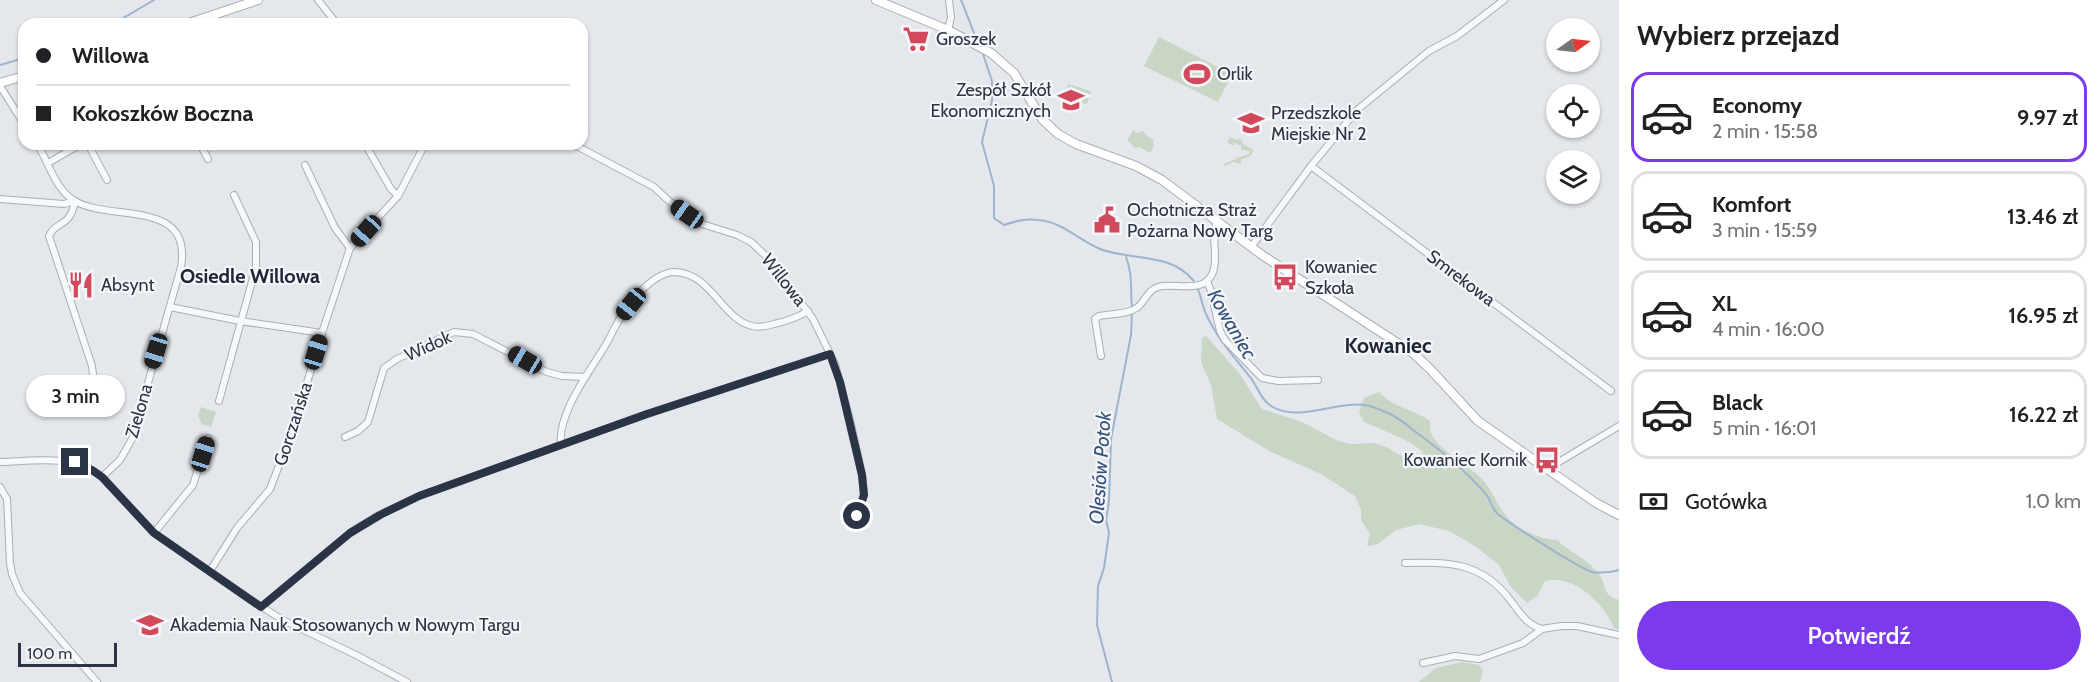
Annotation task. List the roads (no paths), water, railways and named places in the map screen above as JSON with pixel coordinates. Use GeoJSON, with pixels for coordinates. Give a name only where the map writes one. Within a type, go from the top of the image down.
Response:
{"type":"FeatureCollection","features":[{"type":"Feature","properties":{"kind":"street"},"geometry":{"type":"LineString","coordinates":[[204,18],[258,0]]}},
{"type":"Feature","properties":{"kind":"street"},"geometry":{"type":"LineString","coordinates":[[318,0],[332,18]]}},
{"type":"Feature","properties":{"kind":"street"},"geometry":{"type":"LineString","coordinates":[[876,0],[948,30],[991,53],[1014,73],[1042,119],[1058,134],[1076,144],[1154,175],[1251,247],[1413,353],[1478,421],[1596,503],[1619,515]]}},
{"type":"Feature","properties":{"kind":"street"},"geometry":{"type":"LineString","coordinates":[[948,30],[951,17],[949,0]]}},
{"type":"Feature","properties":{"kind":"street"},"geometry":{"type":"LineString","coordinates":[[1251,247],[1311,166],[1357,110],[1429,51],[1457,36],[1504,0]]}},
{"type":"Feature","properties":{"kind":"street"},"geometry":{"type":"LineString","coordinates":[[18,78],[0,84],[18,114]]}},
{"type":"Feature","properties":{"kind":"street"},"geometry":{"type":"LineString","coordinates":[[40,150],[59,186],[75,201],[73,213],[65,223],[51,231],[49,236],[92,366],[95,391]]}},
{"type":"Feature","properties":{"kind":"street"},"geometry":{"type":"LineString","coordinates":[[48,163],[71,150]]}},
{"type":"Feature","properties":{"kind":"street"},"geometry":{"type":"LineString","coordinates":[[90,150],[107,180]]}},
{"type":"Feature","properties":{"kind":"street"},"geometry":{"type":"LineString","coordinates":[[203,150],[208,159]]}},
{"type":"Feature","properties":{"kind":"street"},"geometry":{"type":"LineString","coordinates":[[368,150],[391,189],[398,196]]}},
{"type":"Feature","properties":{"kind":"street","name":"Gorczańska"},"geometry":{"type":"LineString","coordinates":[[210,571],[237,528],[270,489],[290,439],[350,248],[398,196],[422,150]]}},
{"type":"Feature","properties":{"kind":"street","name":"Willowa"},"geometry":{"type":"LineString","coordinates":[[584,150],[654,187],[699,223],[751,242],[768,258],[808,311],[822,335],[840,382],[862,475],[864,495],[857,516]]}},
{"type":"Feature","properties":{"kind":"street"},"geometry":{"type":"LineString","coordinates":[[305,165],[335,228],[350,248]]}},
{"type":"Feature","properties":{"kind":"street","name":"Smrekowa"},"geometry":{"type":"LineString","coordinates":[[1311,166],[1611,391]]}},
{"type":"Feature","properties":{"kind":"street"},"geometry":{"type":"LineString","coordinates":[[219,401],[256,267],[257,254],[256,242],[234,195]]}},
{"type":"Feature","properties":{"kind":"street","name":"Zielona"},"geometry":{"type":"LineString","coordinates":[[0,199],[64,204],[75,201],[94,208],[149,216],[164,222],[174,231],[180,243],[182,261],[132,439],[120,460],[102,477]]}},
{"type":"Feature","properties":{"kind":"street"},"geometry":{"type":"LineString","coordinates":[[1101,356],[1095,319],[1099,316],[1128,312],[1139,306],[1147,294],[1158,287],[1190,286],[1204,282],[1213,273],[1214,229],[1217,222]]}},
{"type":"Feature","properties":{"kind":"street"},"geometry":{"type":"LineString","coordinates":[[561,445],[561,427],[585,377],[609,340],[618,320],[653,280],[666,273],[682,273],[695,279],[749,326],[759,327],[792,320],[808,311]]}},
{"type":"Feature","properties":{"kind":"street"},"geometry":{"type":"LineString","coordinates":[[1204,282],[1211,291],[1220,331],[1225,340],[1262,378],[1278,381],[1318,380]]}},
{"type":"Feature","properties":{"kind":"street"},"geometry":{"type":"LineString","coordinates":[[170,306],[240,321],[322,333]]}},
{"type":"Feature","properties":{"kind":"street","name":"Widok"},"geometry":{"type":"LineString","coordinates":[[345,437],[358,431],[368,422],[384,369],[397,359],[454,332],[473,334],[547,372],[562,376],[585,377]]}},
{"type":"Feature","properties":{"kind":"street"},"geometry":{"type":"LineString","coordinates":[[261,607],[350,533],[380,515],[442,487],[647,414],[830,354]]}},
{"type":"Feature","properties":{"kind":"street"},"geometry":{"type":"LineString","coordinates":[[1549,471],[1557,463],[1619,426]]}},
{"type":"Feature","properties":{"kind":"street"},"geometry":{"type":"LineString","coordinates":[[154,533],[193,486],[208,438]]}},
{"type":"Feature","properties":{"kind":"street"},"geometry":{"type":"LineString","coordinates":[[0,462],[44,460],[75,462],[92,470],[102,477],[154,533],[261,607],[407,682]]}},
{"type":"Feature","properties":{"kind":"street"},"geometry":{"type":"LineString","coordinates":[[0,487],[7,499],[10,563],[20,593],[97,682]]}},
{"type":"Feature","properties":{"kind":"street"},"geometry":{"type":"LineString","coordinates":[[1406,563],[1449,563],[1469,567],[1497,583],[1522,617],[1531,625],[1542,629],[1577,626],[1619,635]]}},
{"type":"Feature","properties":{"kind":"street"},"geometry":{"type":"LineString","coordinates":[[1423,663],[1455,656],[1479,659],[1490,656],[1523,643],[1542,629]]}},
{"type":"Feature","properties":{"kind":"waterway","name":"Kowaniec"},"geometry":{"type":"LineString","coordinates":[[123,18],[154,0]]}},
{"type":"Feature","properties":{"kind":"waterway","name":"Kowaniec"},"geometry":{"type":"LineString","coordinates":[[961,0],[978,43]]}},
{"type":"Feature","properties":{"kind":"waterway","name":"Kowaniec"},"geometry":{"type":"LineString","coordinates":[[982,51],[992,81],[992,100],[982,142],[994,186],[994,218],[1004,225],[1034,219],[1047,221],[1100,249],[1112,253],[1150,258],[1173,265],[1193,280],[1215,331],[1253,381],[1264,400],[1271,406],[1282,411],[1305,412],[1365,405],[1390,414],[1460,467],[1487,495],[1496,512],[1512,524],[1585,569],[1592,572],[1619,570]]}},
{"type":"Feature","properties":{"kind":"waterway","name":"Kowaniec"},"geometry":{"type":"LineString","coordinates":[[0,65],[18,60]]}},
{"type":"Feature","properties":{"kind":"waterway","name":"Olesiów Potok"},"geometry":{"type":"LineString","coordinates":[[1126,257],[1132,307]]}},
{"type":"Feature","properties":{"kind":"waterway","name":"Olesiów Potok"},"geometry":{"type":"LineString","coordinates":[[1112,682],[1097,625],[1098,586],[1104,568],[1109,533],[1106,520],[1109,501],[1111,439],[1131,335],[1132,313]]}},
{"type":"Feature","properties":{"kind":"place","name":"Groszek"},"geometry":{"type":"Point","coordinates":[916,39]}},
{"type":"Feature","properties":{"kind":"place","name":"Orlik"},"geometry":{"type":"Point","coordinates":[1197,74]}},
{"type":"Feature","properties":{"kind":"place","name":"Zespół Szkół Ekonomicznych"},"geometry":{"type":"Point","coordinates":[1071,100]}},
{"type":"Feature","properties":{"kind":"place","name":"Przedszkole Miejskie Nr 2"},"geometry":{"type":"Point","coordinates":[1251,123]}},
{"type":"Feature","properties":{"kind":"place","name":"Ochotnicza Straż Pożarna Nowy Targ"},"geometry":{"type":"Point","coordinates":[1107,220]}},
{"type":"Feature","properties":{"kind":"place","name":"Kowaniec Szkoła"},"geometry":{"type":"Point","coordinates":[1285,277]}},
{"type":"Feature","properties":{"kind":"place","name":"Absynt"},"geometry":{"type":"Point","coordinates":[81,285]}},
{"type":"Feature","properties":{"kind":"place","name":"Kowaniec Kornik"},"geometry":{"type":"Point","coordinates":[1547,460]}},
{"type":"Feature","properties":{"kind":"place","name":"Akademia Nauk Stosowanych w Nowym Targu"},"geometry":{"type":"Point","coordinates":[150,625]}},
{"type":"Feature","properties":{"kind":"district","name":"Osiedle Willowa"},"geometry":{"type":"Point","coordinates":[250,276]}},
{"type":"Feature","properties":{"kind":"district","name":"Kowaniec"},"geometry":{"type":"Point","coordinates":[1388,345]}}]}
